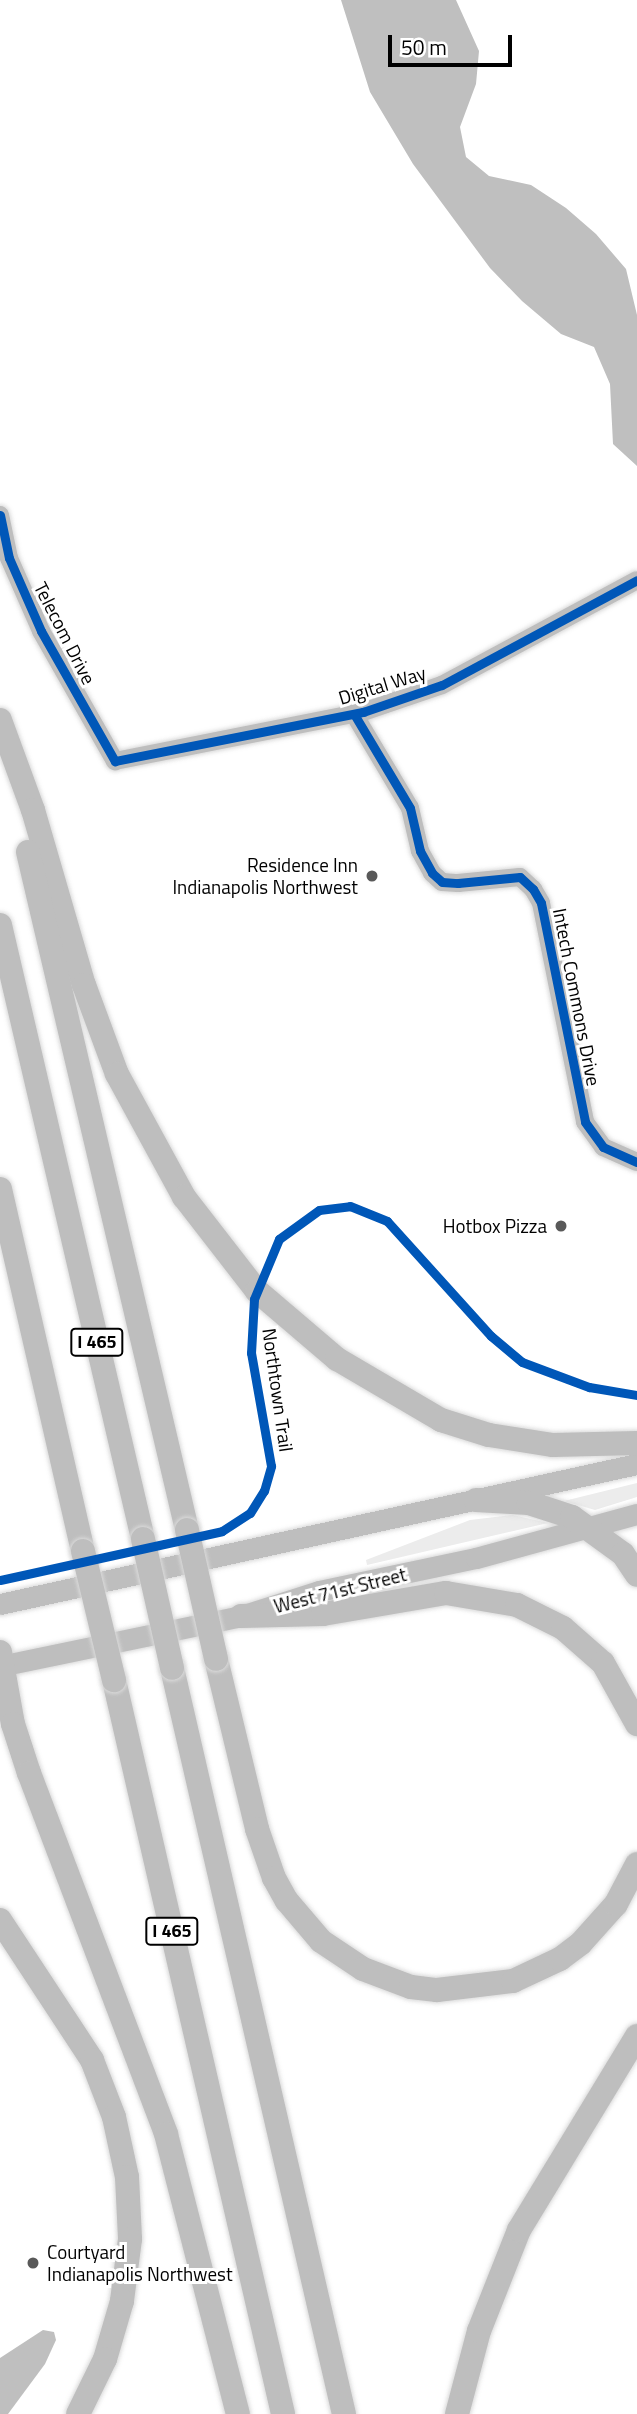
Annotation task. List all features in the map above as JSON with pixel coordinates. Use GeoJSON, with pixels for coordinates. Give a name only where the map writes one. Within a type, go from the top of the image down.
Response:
{"type":"FeatureCollection","features":[{"type":"Feature","properties":{"kind":"highway"},"geometry":{"type":"LineString","coordinates":[[0,722],[33,810],[83,985],[117,1074],[170,1175],[247,1279],[269,1303],[309,1338],[387,1391],[441,1420],[489,1435],[576,1446],[637,1443]]}},
{"type":"Feature","properties":{"kind":"highway"},"geometry":{"type":"LineString","coordinates":[[0,722],[216,1659],[257,1829],[274,1878],[287,1901],[321,1941],[363,1969],[411,1987],[437,1990],[513,1981],[560,1959],[581,1943],[616,1904],[637,1864]]}},
{"type":"Feature","properties":{"kind":"highway","name":"I 465"},"geometry":{"type":"LineString","coordinates":[[0,925],[344,2414]]}},
{"type":"Feature","properties":{"kind":"highway","name":"I 465"},"geometry":{"type":"LineString","coordinates":[[0,1189],[283,2414]]}},
{"type":"Feature","properties":{"kind":"highway"},"geometry":{"type":"LineString","coordinates":[[387,1391],[520,1426],[583,1432],[637,1428]]}},
{"type":"Feature","properties":{"kind":"highway"},"geometry":{"type":"LineString","coordinates":[[476,1500],[529,1503],[591,1527],[623,1554],[637,1575]]}},
{"type":"Feature","properties":{"kind":"highway"},"geometry":{"type":"LineString","coordinates":[[242,1616],[323,1614],[446,1593],[517,1605],[563,1628],[593,1654],[618,1684],[637,1724]]}},
{"type":"Feature","properties":{"kind":"highway"},"geometry":{"type":"LineString","coordinates":[[2,1661],[13,1724],[29,1773],[166,2134],[238,2414]]}},
{"type":"Feature","properties":{"kind":"highway"},"geometry":{"type":"LineString","coordinates":[[0,1739],[29,1773]]}},
{"type":"Feature","properties":{"kind":"highway"},"geometry":{"type":"LineString","coordinates":[[0,1920],[92,2060],[114,2117],[125,2167],[130,2239],[122,2301],[104,2359],[78,2414]]}},
{"type":"Feature","properties":{"kind":"highway"},"geometry":{"type":"LineString","coordinates":[[457,2414],[483,2318],[519,2230],[637,2036]]}},
{"type":"Feature","properties":{"kind":"main road"},"geometry":{"type":"LineString","coordinates":[[0,1604],[637,1464]]}},
{"type":"Feature","properties":{"kind":"main road","name":"West 71st Street"},"geometry":{"type":"LineString","coordinates":[[2,1661],[242,1616],[319,1591],[476,1558],[637,1514]]}},
{"type":"Feature","properties":{"kind":"street","name":"Telecom Drive"},"geometry":{"type":"LineString","coordinates":[[0,515],[9,558],[41,631],[115,761]]}},
{"type":"Feature","properties":{"kind":"street","name":"Digital Way"},"geometry":{"type":"LineString","coordinates":[[115,761],[354,714],[442,685],[637,580]]}},
{"type":"Feature","properties":{"kind":"street","name":"Intech Commons Drive"},"geometry":{"type":"LineString","coordinates":[[354,714],[410,808],[420,851],[432,873],[442,882],[458,883],[520,877],[533,888],[541,904],[585,1122],[603,1147],[637,1162]]}},
{"type":"Feature","properties":{"kind":"shaded area"},"geometry":{"type":"Polygon","coordinates":[[[341,0],[456,0],[479,51],[476,84],[460,127],[466,157],[489,176],[531,185],[566,208],[596,234],[626,269],[637,315],[637,466],[613,444],[610,384],[594,347],[561,334],[522,301],[490,268],[413,164],[370,92],[341,0]]]}},
{"type":"Feature","properties":{"kind":"shaded area"},"geometry":{"type":"Polygon","coordinates":[[[637,1483],[637,1497],[595,1510],[564,1501],[637,1483]]]}},
{"type":"Feature","properties":{"kind":"shaded area"},"geometry":{"type":"Polygon","coordinates":[[[513,1515],[548,1523],[367,1565],[366,1560],[470,1520],[513,1515]]]}},
{"type":"Feature","properties":{"kind":"shaded area"},"geometry":{"type":"Polygon","coordinates":[[[43,2330],[54,2332],[56,2340],[45,2364],[8,2414],[0,2414],[0,2358],[43,2330]]]}},
{"type":"Feature","properties":{"kind":"cycle path"},"geometry":{"type":"LineString","coordinates":[[0,515],[9,558],[41,631],[115,761],[363,712],[442,685],[637,580]]}},
{"type":"Feature","properties":{"kind":"cycle path"},"geometry":{"type":"LineString","coordinates":[[354,714],[410,808],[420,851],[432,873],[442,882],[458,883],[520,877],[533,889],[541,903],[585,1122],[603,1147],[637,1162]]}},
{"type":"Feature","properties":{"kind":"cycle path","name":"Northtown Trail"},"geometry":{"type":"LineString","coordinates":[[0,1580],[222,1531],[250,1513],[264,1491],[271,1466],[251,1353],[254,1299],[279,1239],[319,1210],[350,1206],[387,1221],[491,1336],[522,1362],[589,1387],[637,1395]]}},
{"type":"Feature","properties":{"kind":"place","name":"Residence Inn Indianapolis Northwest"},"geometry":{"type":"Point","coordinates":[372,876]}},
{"type":"Feature","properties":{"kind":"place","name":"Hotbox Pizza"},"geometry":{"type":"Point","coordinates":[561,1226]}},
{"type":"Feature","properties":{"kind":"place","name":"Courtyard Indianapolis Northwest"},"geometry":{"type":"Point","coordinates":[33,2263]}}]}
